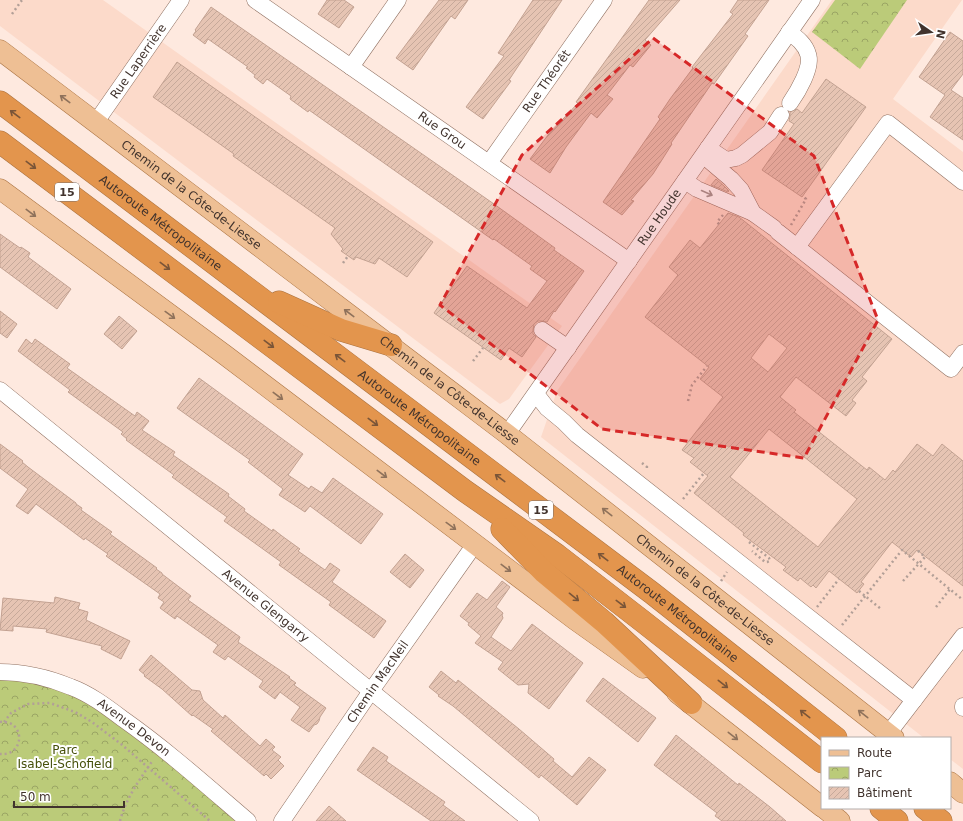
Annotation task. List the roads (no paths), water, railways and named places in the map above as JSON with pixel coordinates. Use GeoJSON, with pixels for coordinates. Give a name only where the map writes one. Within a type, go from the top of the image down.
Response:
{"type":"FeatureCollection","features":[{"type":"Feature","properties":{"kind":"highway","name":"Autoroute Métropolitaine"},"geometry":{"type":"LineString","coordinates":[[0,102],[652,593],[835,737]]}},
{"type":"Feature","properties":{"kind":"highway","name":"15"},"geometry":{"type":"LineString","coordinates":[[0,142],[465,491],[557,555],[821,761]]}},
{"type":"Feature","properties":{"kind":"highway"},"geometry":{"type":"LineString","coordinates":[[243,286],[342,330],[391,345]]}},
{"type":"Feature","properties":{"kind":"highway"},"geometry":{"type":"LineString","coordinates":[[465,491],[544,572],[604,622],[691,703]]}},
{"type":"Feature","properties":{"kind":"highway"},"geometry":{"type":"LineString","coordinates":[[882,809],[897,821]]}},
{"type":"Feature","properties":{"kind":"highway"},"geometry":{"type":"LineString","coordinates":[[926,809],[941,821]]}},
{"type":"Feature","properties":{"kind":"main road","name":"Chemin de la Côte-de-Liesse"},"geometry":{"type":"LineString","coordinates":[[0,50],[508,434],[891,736]]}},
{"type":"Feature","properties":{"kind":"main road"},"geometry":{"type":"LineString","coordinates":[[0,189],[225,355],[574,619],[691,703],[821,805]]}},
{"type":"Feature","properties":{"kind":"main road"},"geometry":{"type":"LineString","coordinates":[[825,809],[840,821]]}},
{"type":"Feature","properties":{"kind":"street","name":"Rue Laperrière"},"geometry":{"type":"LineString","coordinates":[[96,122],[181,0]]}},
{"type":"Feature","properties":{"kind":"street","name":"Rue Grou"},"geometry":{"type":"LineString","coordinates":[[255,0],[628,261]]}},
{"type":"Feature","properties":{"kind":"street"},"geometry":{"type":"LineString","coordinates":[[351,67],[398,0]]}},
{"type":"Feature","properties":{"kind":"street","name":"Rue Théorêt"},"geometry":{"type":"LineString","coordinates":[[489,163],[604,0]]}},
{"type":"Feature","properties":{"kind":"street","name":"Rue Houde"},"geometry":{"type":"LineString","coordinates":[[508,434],[812,0]]}},
{"type":"Feature","properties":{"kind":"street"},"geometry":{"type":"LineString","coordinates":[[706,152],[726,160],[739,157],[770,132],[802,83],[808,64],[809,56],[807,50],[801,42],[789,32]]}},
{"type":"Feature","properties":{"kind":"street"},"geometry":{"type":"LineString","coordinates":[[797,247],[888,123],[963,182]]}},
{"type":"Feature","properties":{"kind":"street"},"geometry":{"type":"LineString","coordinates":[[706,152],[741,190],[753,212]]}},
{"type":"Feature","properties":{"kind":"street"},"geometry":{"type":"LineString","coordinates":[[685,181],[697,189],[753,212],[781,229],[797,247],[951,369],[963,354]]}},
{"type":"Feature","properties":{"kind":"street"},"geometry":{"type":"LineString","coordinates":[[542,330],[568,348]]}},
{"type":"Feature","properties":{"kind":"street","name":"Avenue Glengarry"},"geometry":{"type":"LineString","coordinates":[[0,390],[531,821]]}},
{"type":"Feature","properties":{"kind":"street"},"geometry":{"type":"LineString","coordinates":[[536,394],[546,408],[564,422],[577,435],[914,700]]}},
{"type":"Feature","properties":{"kind":"street","name":"Chemin MacNeil"},"geometry":{"type":"LineString","coordinates":[[282,821],[371,691],[475,544]]}},
{"type":"Feature","properties":{"kind":"street"},"geometry":{"type":"LineString","coordinates":[[891,736],[914,700],[963,636]]}},
{"type":"Feature","properties":{"kind":"street","name":"Avenue Devon"},"geometry":{"type":"LineString","coordinates":[[0,672],[11,672],[41,677],[72,687],[94,699],[161,748],[248,821]]}},
{"type":"Feature","properties":{"kind":"park label","name":"Parc Isabel-Schofield"},"geometry":{"type":"Point","coordinates":[65,757]}}]}
